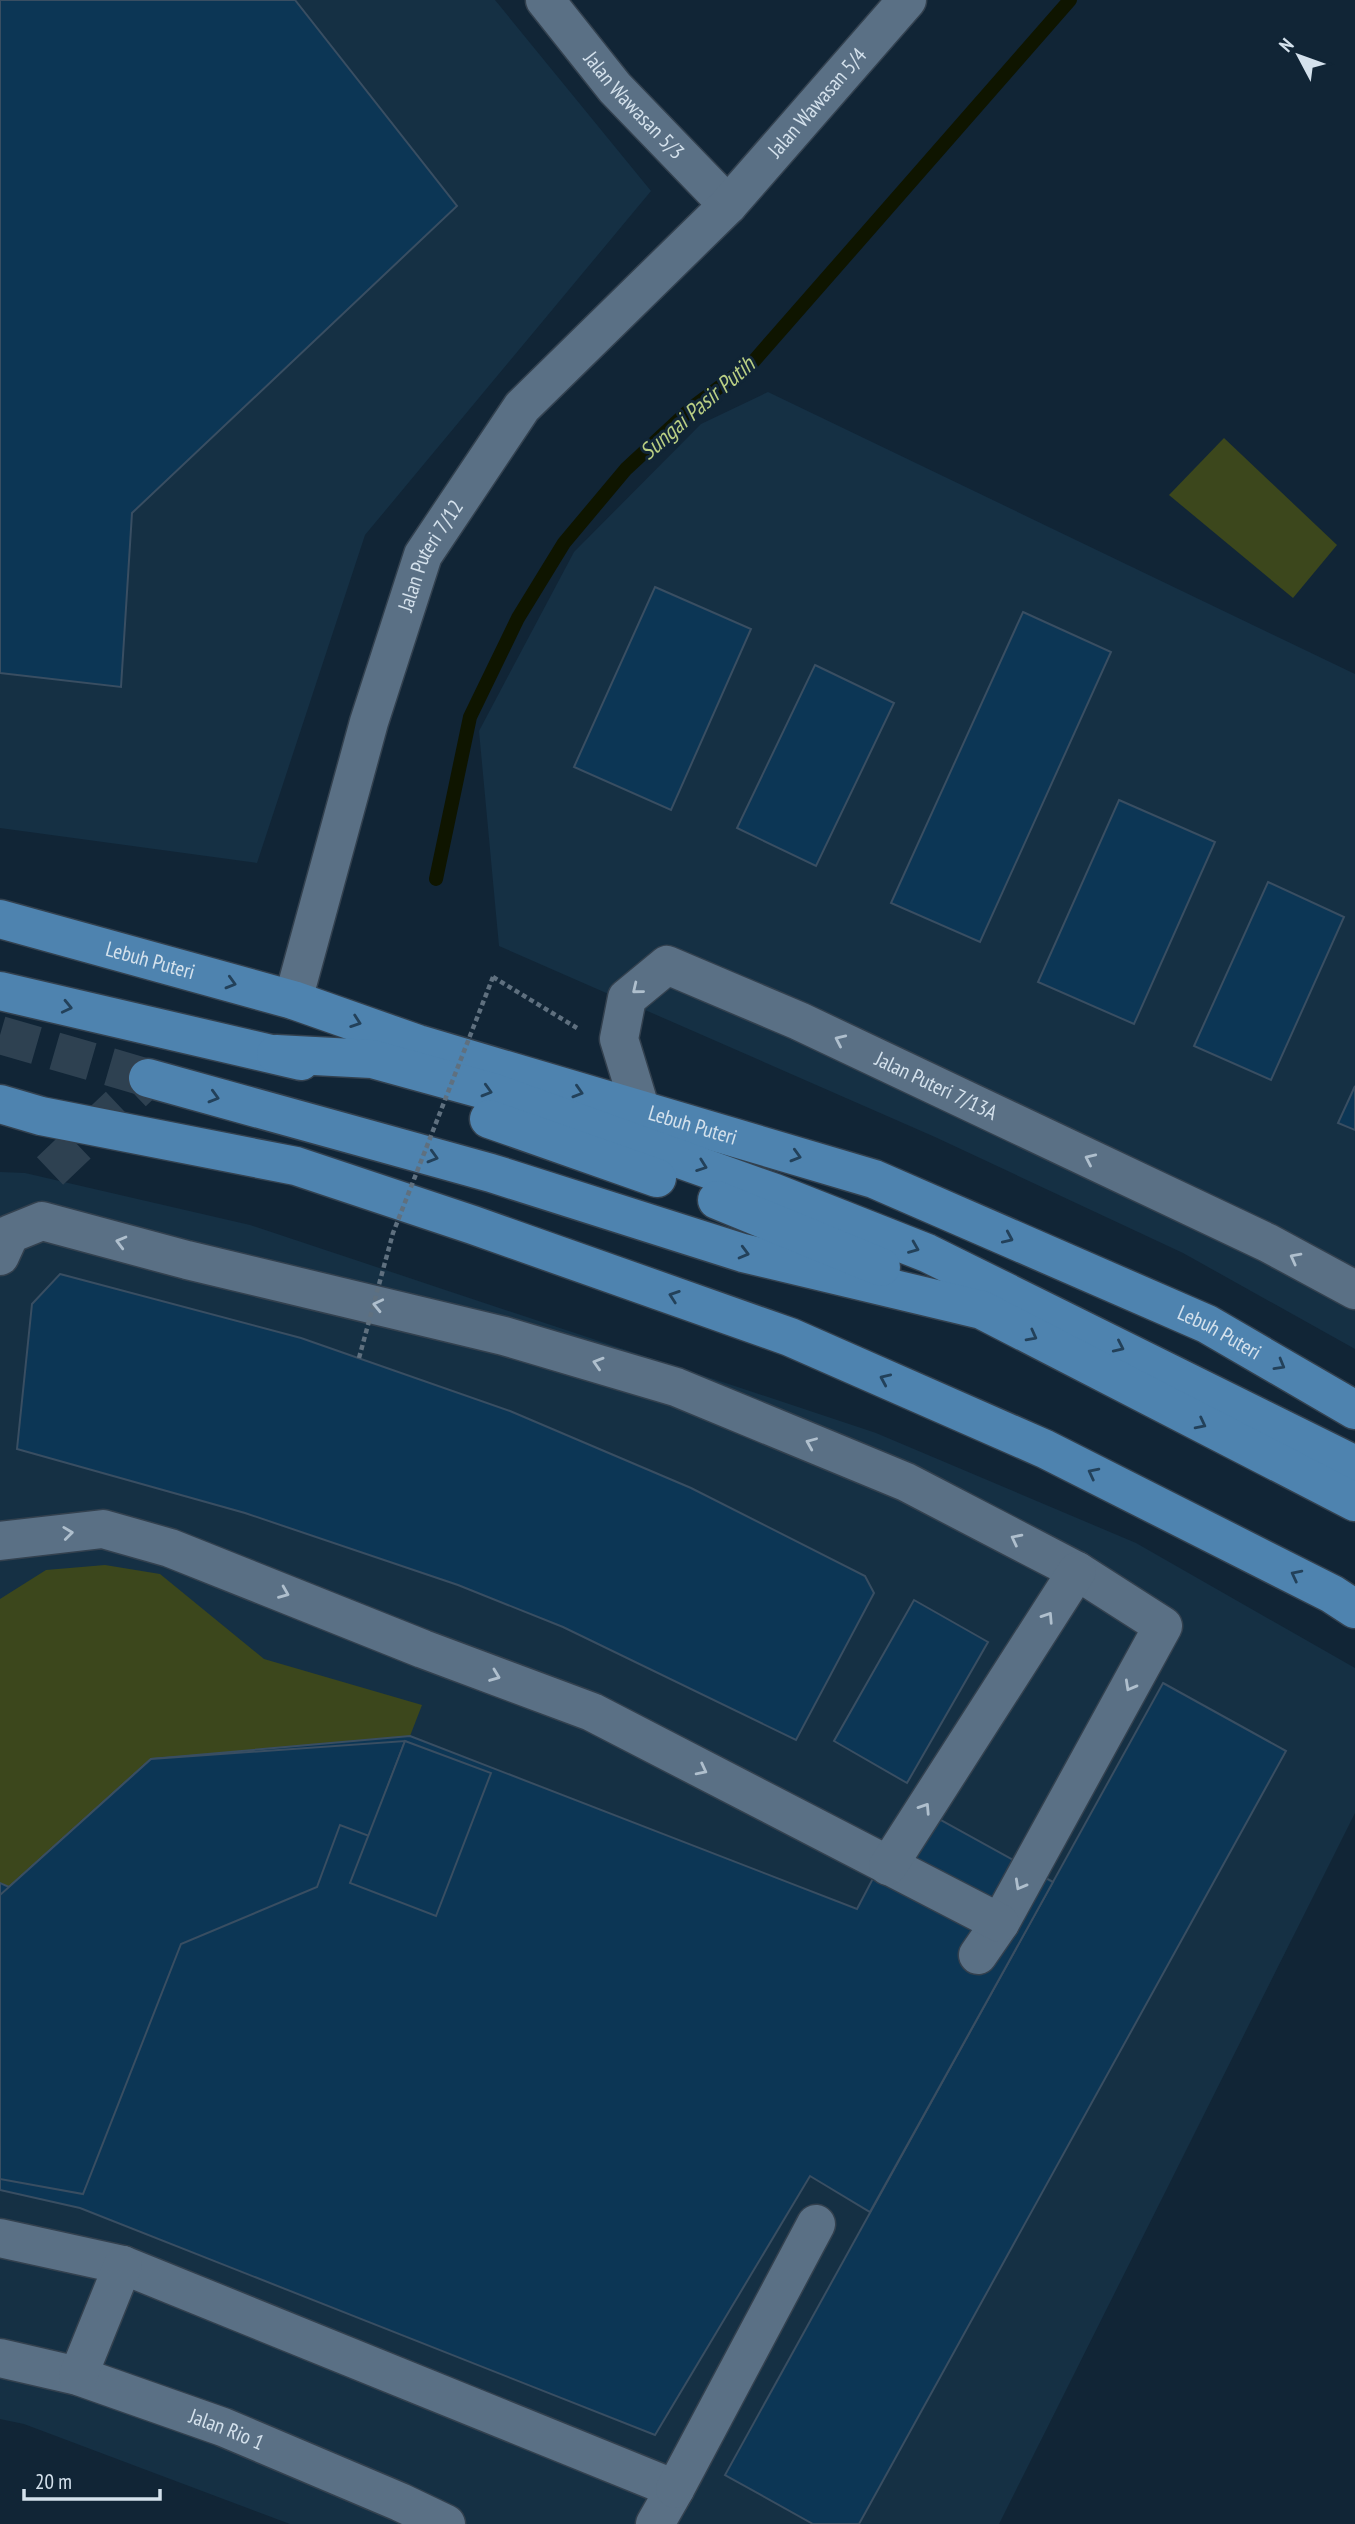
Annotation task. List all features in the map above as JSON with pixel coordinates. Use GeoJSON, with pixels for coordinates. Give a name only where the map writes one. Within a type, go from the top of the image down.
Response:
{"type":"FeatureCollection","features":[{"type":"Feature","properties":{"kind":"main road","name":"Lebuh Puteri"},"geometry":{"type":"LineString","coordinates":[[0,919],[293,1000],[418,1044],[874,1179],[1208,1324],[1355,1410]]}},
{"type":"Feature","properties":{"kind":"main road"},"geometry":{"type":"LineString","coordinates":[[0,991],[276,1054],[405,1089],[751,1212],[982,1310],[1355,1503]]}},
{"type":"Feature","properties":{"kind":"main road"},"geometry":{"type":"LineString","coordinates":[[276,1054],[372,1059],[452,1081],[566,1117],[775,1193],[927,1253],[1355,1465]]}},
{"type":"Feature","properties":{"kind":"main road"},"geometry":{"type":"LineString","coordinates":[[148,1078],[491,1173],[743,1253],[982,1310]]}},
{"type":"Feature","properties":{"kind":"main road"},"geometry":{"type":"LineString","coordinates":[[0,1104],[41,1115],[296,1166],[485,1229],[790,1337],[1045,1449],[1347,1602]]}},
{"type":"Feature","properties":{"kind":"street","name":"Jalan Wawasan 5/3"},"geometry":{"type":"LineString","coordinates":[[545,0],[615,88],[728,205]]}},
{"type":"Feature","properties":{"kind":"street","name":"Jalan Wawasan 5/4"},"geometry":{"type":"LineString","coordinates":[[728,205],[906,0]]}},
{"type":"Feature","properties":{"kind":"street","name":"Jalan Puteri 7/12"},"geometry":{"type":"LineString","coordinates":[[293,1000],[369,722],[423,555],[522,407],[728,205]]}},
{"type":"Feature","properties":{"kind":"street","name":"Jalan Puteri 7/13A"},"geometry":{"type":"LineString","coordinates":[[640,1111],[619,1039],[626,998],[667,965],[823,1032],[1268,1243],[1355,1290]]}},
{"type":"Feature","properties":{"kind":"street"},"geometry":{"type":"LineString","coordinates":[[0,1124],[41,1115]]}},
{"type":"Feature","properties":{"kind":"street"},"geometry":{"type":"LineString","coordinates":[[0,1256],[10,1234],[42,1221],[187,1260],[504,1336],[676,1387],[906,1482],[1077,1571],[1163,1626],[1000,1923],[978,1955]]}},
{"type":"Feature","properties":{"kind":"street"},"geometry":{"type":"LineString","coordinates":[[0,1541],[103,1529],[170,1548],[423,1649],[592,1712],[1000,1923]]}},
{"type":"Feature","properties":{"kind":"street"},"geometry":{"type":"LineString","coordinates":[[888,1866],[1077,1571]]}},
{"type":"Feature","properties":{"kind":"street"},"geometry":{"type":"LineString","coordinates":[[655,2524],[817,2224]]}},
{"type":"Feature","properties":{"kind":"street"},"geometry":{"type":"LineString","coordinates":[[0,2238],[123,2265],[675,2489]]}},
{"type":"Feature","properties":{"kind":"street"},"geometry":{"type":"LineString","coordinates":[[78,2376],[123,2265]]}},
{"type":"Feature","properties":{"kind":"street","name":"Jalan Rio 1"},"geometry":{"type":"LineString","coordinates":[[0,2358],[78,2376],[223,2427],[446,2524]]}},
{"type":"Feature","properties":{"kind":"path"},"geometry":{"type":"LineString","coordinates":[[359,1358],[393,1233],[493,977],[577,1028]]}},
{"type":"Feature","properties":{"kind":"shaded area"},"geometry":{"type":"Polygon","coordinates":[[[0,0],[495,0],[651,191],[365,535],[257,863],[0,828],[0,0]]]}},
{"type":"Feature","properties":{"kind":"shaded area"},"geometry":{"type":"Polygon","coordinates":[[[768,392],[1355,674],[1355,1349],[1183,1253],[935,1137],[499,946],[479,731],[574,552],[701,424],[768,392]]]}},
{"type":"Feature","properties":{"kind":"shaded area"},"geometry":{"type":"Polygon","coordinates":[[[0,1172],[25,1173],[250,1225],[876,1433],[1136,1543],[1355,1668],[1355,1813],[999,2524],[290,2524],[24,2424],[0,2419],[0,1172]]]}},
{"type":"Feature","properties":{"kind":"green space"},"geometry":{"type":"Polygon","coordinates":[[[1224,438],[1337,545],[1293,598],[1169,495],[1224,438]]]}},
{"type":"Feature","properties":{"kind":"green space"},"geometry":{"type":"Polygon","coordinates":[[[105,1565],[160,1574],[264,1659],[422,1705],[410,1736],[151,1759],[9,1887],[0,1883],[0,1599],[46,1570],[105,1565]]]}},
{"type":"Feature","properties":{"kind":"building"},"geometry":{"type":"Polygon","coordinates":[[[0,0],[295,0],[457,206],[132,513],[121,687],[0,673],[0,0]]]}},
{"type":"Feature","properties":{"kind":"building"},"geometry":{"type":"Polygon","coordinates":[[[655,587],[751,629],[671,810],[574,767],[655,587]]]}},
{"type":"Feature","properties":{"kind":"building"},"geometry":{"type":"Polygon","coordinates":[[[1023,612],[1111,652],[980,942],[891,903],[1023,612]]]}},
{"type":"Feature","properties":{"kind":"building"},"geometry":{"type":"Polygon","coordinates":[[[815,665],[894,703],[816,866],[737,828],[815,665]]]}},
{"type":"Feature","properties":{"kind":"building"},"geometry":{"type":"Polygon","coordinates":[[[1119,800],[1215,842],[1134,1024],[1038,982],[1119,800]]]}},
{"type":"Feature","properties":{"kind":"building"},"geometry":{"type":"Polygon","coordinates":[[[1268,882],[1344,917],[1271,1080],[1194,1046],[1268,882]]]}},
{"type":"Feature","properties":{"kind":"building"},"geometry":{"type":"Polygon","coordinates":[[[1355,1086],[1355,1130],[1338,1123],[1355,1086]]]}},
{"type":"Feature","properties":{"kind":"building"},"geometry":{"type":"Polygon","coordinates":[[[60,1274],[301,1338],[510,1411],[691,1488],[865,1576],[874,1593],[796,1740],[563,1627],[458,1585],[245,1513],[17,1449],[32,1304],[60,1274]]]}},
{"type":"Feature","properties":{"kind":"building"},"geometry":{"type":"Polygon","coordinates":[[[914,1600],[988,1642],[907,1783],[834,1741],[914,1600]]]}},
{"type":"Feature","properties":{"kind":"building"},"geometry":{"type":"Polygon","coordinates":[[[1163,1683],[1286,1751],[859,2524],[813,2524],[725,2475],[1163,1683]]]}},
{"type":"Feature","properties":{"kind":"building"},"geometry":{"type":"Polygon","coordinates":[[[410,1736],[857,1909],[912,1804],[1053,1882],[870,2212],[810,2176],[655,2435],[80,2208],[0,2190],[0,1883],[9,1887],[151,1759],[410,1736]]]}},
{"type":"Feature","properties":{"kind":"building"},"geometry":{"type":"Polygon","coordinates":[[[405,1741],[369,1836],[340,1825],[317,1887],[181,1944],[83,2194],[0,2179],[0,1895],[151,1759],[405,1741]]]}},
{"type":"Feature","properties":{"kind":"building"},"geometry":{"type":"Polygon","coordinates":[[[405,1741],[491,1773],[436,1916],[350,1883],[405,1741]]]}},
{"type":"Feature","properties":{"kind":"waterway","name":"Sungai Pasir Putih"},"geometry":{"type":"LineString","coordinates":[[436,879],[470,717],[518,618],[564,543],[626,469],[694,406],[753,362],[1070,0]]}},
{"type":"Feature","properties":{"kind":"tunnel"},"geometry":{"type":"LineString","coordinates":[[0,1035],[148,1078]]}},
{"type":"Feature","properties":{"kind":"tunnel"},"geometry":{"type":"LineString","coordinates":[[50,1171],[148,1078]]}}]}
